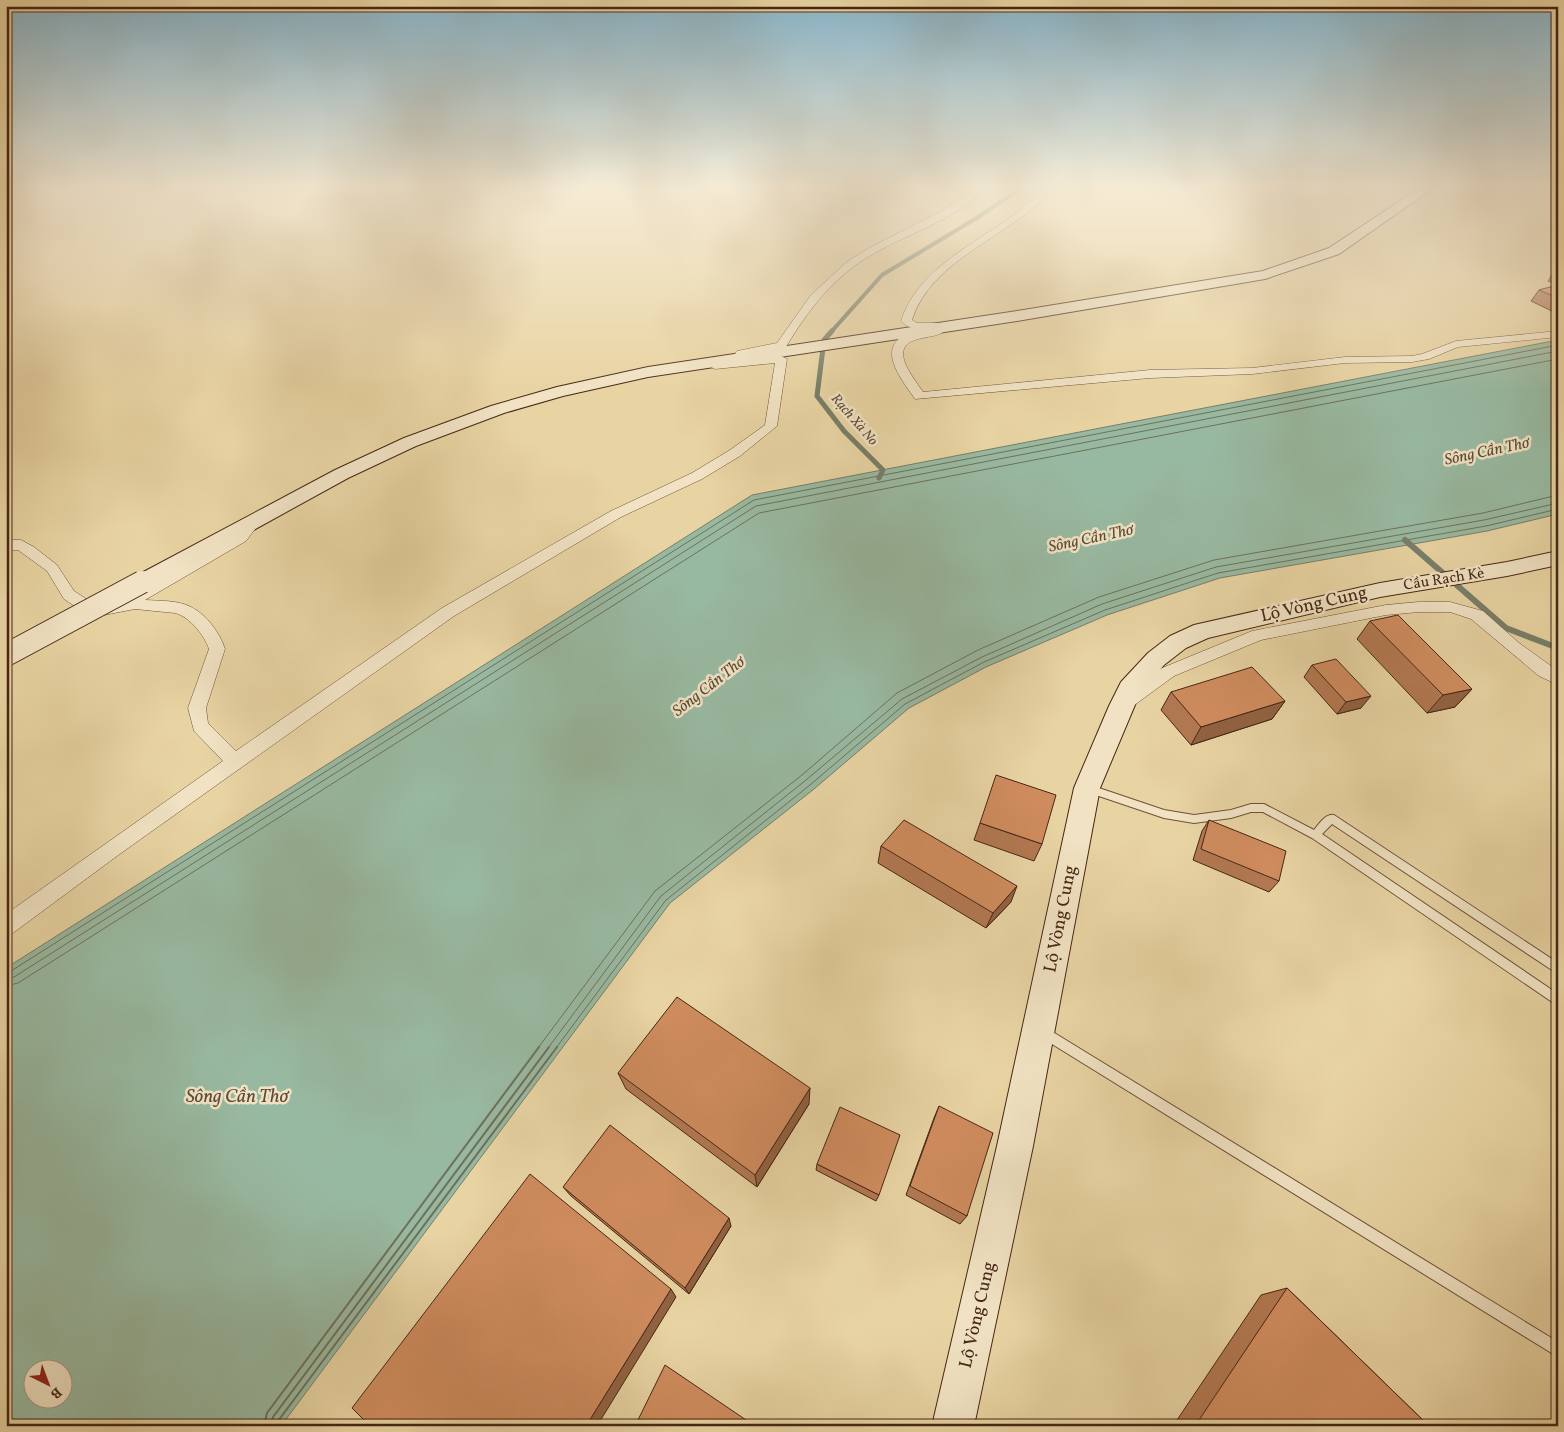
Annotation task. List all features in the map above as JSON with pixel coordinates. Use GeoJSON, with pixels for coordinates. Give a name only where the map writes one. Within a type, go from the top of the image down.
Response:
{"type":"FeatureCollection","features":[{"type":"Feature","properties":{"kind":"street"},"geometry":{"type":"LineString","coordinates":[[691,365],[703,360],[782,345],[807,306],[838,274],[864,256]]}},
{"type":"Feature","properties":{"kind":"street"},"geometry":{"type":"LineString","coordinates":[[950,326],[915,326],[906,322],[906,315],[916,296],[959,256]]}},
{"type":"Feature","properties":{"kind":"street"},"geometry":{"type":"LineString","coordinates":[[6,655],[353,469],[410,442],[516,403],[602,380],[1209,285],[1297,266],[1322,256]]}},
{"type":"Feature","properties":{"kind":"street"},"geometry":{"type":"LineString","coordinates":[[950,326],[931,333],[908,338],[901,344],[896,358],[899,367],[913,384],[919,396],[1150,374],[1252,371],[1345,360],[1425,357],[1456,344],[1558,334]]}},
{"type":"Feature","properties":{"kind":"street"},"geometry":{"type":"LineString","coordinates":[[6,926],[236,760],[448,612],[616,514],[697,476],[734,453],[771,426],[781,359],[709,366],[691,365]]}},
{"type":"Feature","properties":{"kind":"street"},"geometry":{"type":"LineString","coordinates":[[83,605],[228,530],[254,521]]}},
{"type":"Feature","properties":{"kind":"street"},"geometry":{"type":"LineString","coordinates":[[122,606],[241,538],[254,521]]}},
{"type":"Feature","properties":{"kind":"street"},"geometry":{"type":"LineString","coordinates":[[6,545],[21,545],[29,550],[52,568],[69,595],[91,609],[104,610],[135,604],[175,608],[186,611],[200,623],[212,637],[217,649],[197,708],[200,726],[226,754],[236,760]]}},
{"type":"Feature","properties":{"kind":"street","name":"Cầu Rạch Kè"},"geometry":{"type":"LineString","coordinates":[[1380,590],[1507,569],[1558,558]]}},
{"type":"Feature","properties":{"kind":"street","name":"Lộ Vòng Cung"},"geometry":{"type":"LineString","coordinates":[[953,1426],[1015,1146],[1087,788],[1130,688],[1156,659],[1178,642],[1202,631],[1380,590]]}},
{"type":"Feature","properties":{"kind":"street"},"geometry":{"type":"LineString","coordinates":[[1121,706],[1168,672],[1258,635],[1386,610],[1419,607],[1450,607],[1476,614],[1513,647],[1545,672],[1558,679]]}},
{"type":"Feature","properties":{"kind":"lane"},"geometry":{"type":"LineString","coordinates":[[1087,788],[1164,814],[1194,818],[1231,814],[1251,808],[1264,808],[1314,835],[1558,1001]]}},
{"type":"Feature","properties":{"kind":"lane"},"geometry":{"type":"LineString","coordinates":[[1314,835],[1331,818],[1558,969]]}},
{"type":"Feature","properties":{"kind":"lane"},"geometry":{"type":"LineString","coordinates":[[1039,1030],[1558,1350]]}},
{"type":"Feature","properties":{"kind":"water","name":"Sông Cần Thơ"},"geometry":{"type":"Polygon","coordinates":[[[1558,340],[1558,514],[1487,531],[1220,578],[1107,615],[986,667],[909,708],[814,789],[670,903],[281,1426],[6,1426],[6,968],[752,495],[1558,340]]]}},
{"type":"Feature","properties":{"kind":"building"},"geometry":{"type":"Polygon","coordinates":[[[1558,285],[1558,298],[1539,290],[1558,285]]]}},
{"type":"Feature","properties":{"kind":"building"},"geometry":{"type":"Polygon","coordinates":[[[1398,615],[1472,689],[1443,695],[1370,621],[1398,615]]]}},
{"type":"Feature","properties":{"kind":"building"},"geometry":{"type":"Polygon","coordinates":[[[1336,659],[1371,696],[1346,702],[1312,665],[1336,659]]]}},
{"type":"Feature","properties":{"kind":"building"},"geometry":{"type":"Polygon","coordinates":[[[1252,667],[1285,701],[1201,727],[1171,692],[1252,667]]]}},
{"type":"Feature","properties":{"kind":"building"},"geometry":{"type":"Polygon","coordinates":[[[996,775],[1056,795],[1042,844],[980,823],[996,775]]]}},
{"type":"Feature","properties":{"kind":"building"},"geometry":{"type":"Polygon","coordinates":[[[904,820],[1017,886],[993,913],[881,846],[904,820]]]}},
{"type":"Feature","properties":{"kind":"building"},"geometry":{"type":"Polygon","coordinates":[[[1209,820],[1286,851],[1279,881],[1201,849],[1209,820]]]}},
{"type":"Feature","properties":{"kind":"building"},"geometry":{"type":"Polygon","coordinates":[[[677,997],[810,1088],[755,1175],[618,1073],[677,997]]]}},
{"type":"Feature","properties":{"kind":"building"},"geometry":{"type":"Polygon","coordinates":[[[939,1106],[993,1133],[967,1216],[910,1186],[939,1106]]]}},
{"type":"Feature","properties":{"kind":"building"},"geometry":{"type":"Polygon","coordinates":[[[840,1107],[900,1135],[879,1195],[817,1164],[840,1107]]]}},
{"type":"Feature","properties":{"kind":"building"},"geometry":{"type":"Polygon","coordinates":[[[610,1125],[729,1218],[685,1288],[563,1187],[610,1125]]]}},
{"type":"Feature","properties":{"kind":"building"},"geometry":{"type":"Polygon","coordinates":[[[530,1174],[671,1289],[586,1426],[370,1426],[352,1408],[530,1174]]]}},
{"type":"Feature","properties":{"kind":"building"},"geometry":{"type":"Polygon","coordinates":[[[1287,1288],[1429,1426],[1195,1426],[1287,1288]]]}},
{"type":"Feature","properties":{"kind":"building"},"geometry":{"type":"Polygon","coordinates":[[[665,1365],[755,1426],[635,1426],[665,1365]]]}},
{"type":"Feature","properties":{"kind":"waterway","name":"Rạch Xà No"},"geometry":{"type":"LineString","coordinates":[[831,332],[882,275],[914,256]]}},
{"type":"Feature","properties":{"kind":"waterway","name":"Rạch Xà No"},"geometry":{"type":"LineString","coordinates":[[832,331],[824,340],[817,396],[844,431],[883,470],[879,478]]}},
{"type":"Feature","properties":{"kind":"waterway"},"geometry":{"type":"LineString","coordinates":[[1405,540],[1506,628],[1558,648]]}}]}
